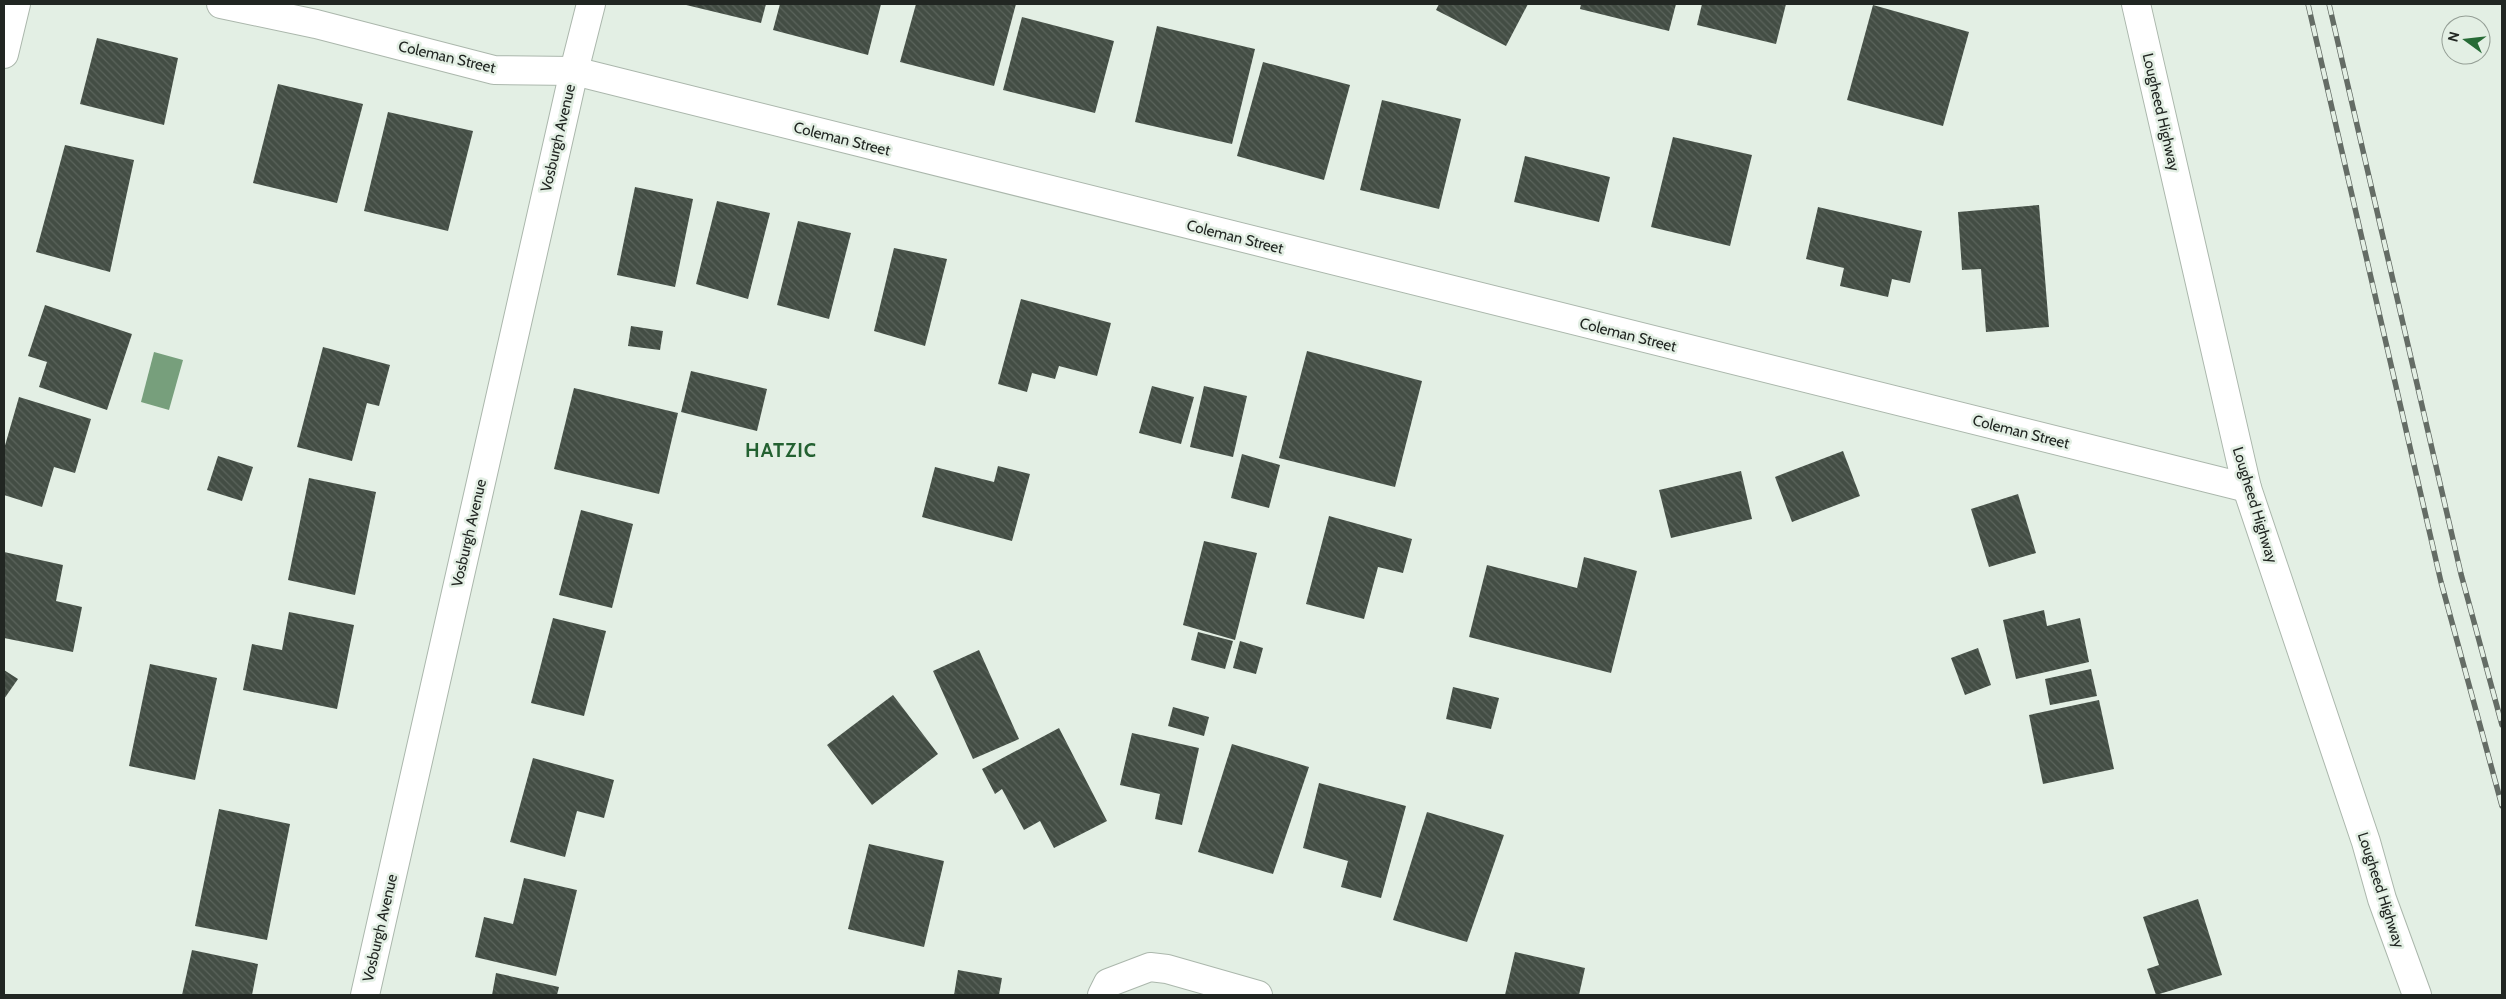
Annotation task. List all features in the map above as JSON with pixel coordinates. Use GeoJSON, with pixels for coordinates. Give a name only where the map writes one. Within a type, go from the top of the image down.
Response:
{"type":"FeatureCollection","features":[{"type":"Feature","properties":{"kind":"street"},"geometry":{"type":"LineString","coordinates":[[4,54],[16,4]]}},
{"type":"Feature","properties":{"kind":"street","name":"Coleman Street"},"geometry":{"type":"LineString","coordinates":[[221,4],[316,24],[494,70],[574,72],[2247,488]]}},
{"type":"Feature","properties":{"kind":"street","name":"Vosburgh Avenue"},"geometry":{"type":"LineString","coordinates":[[365,995],[574,72],[592,4]]}},
{"type":"Feature","properties":{"kind":"street","name":"Lougheed Highway"},"geometry":{"type":"LineString","coordinates":[[2136,4],[2247,488],[2366,842],[2382,899],[2417,995]]}},
{"type":"Feature","properties":{"kind":"street"},"geometry":{"type":"LineString","coordinates":[[1102,995],[1108,983],[1150,966],[1167,969],[1258,995]]}},
{"type":"Feature","properties":{"kind":"shaded area"},"geometry":{"type":"Polygon","coordinates":[[[154,352],[183,360],[169,410],[141,402],[154,352]]]}},
{"type":"Feature","properties":{"kind":"building"},"geometry":{"type":"Polygon","coordinates":[[[682,4],[766,4],[761,23],[682,4]]]}},
{"type":"Feature","properties":{"kind":"building"},"geometry":{"type":"Polygon","coordinates":[[[780,4],[881,4],[868,55],[773,30],[780,4]]]}},
{"type":"Feature","properties":{"kind":"building"},"geometry":{"type":"Polygon","coordinates":[[[916,4],[1016,4],[994,86],[900,62],[916,4]]]}},
{"type":"Feature","properties":{"kind":"building"},"geometry":{"type":"Polygon","coordinates":[[[1439,4],[1528,4],[1506,46],[1436,10],[1439,4]]]}},
{"type":"Feature","properties":{"kind":"building"},"geometry":{"type":"Polygon","coordinates":[[[1581,4],[1676,4],[1669,31],[1580,9],[1581,4]]]}},
{"type":"Feature","properties":{"kind":"building"},"geometry":{"type":"Polygon","coordinates":[[[1702,4],[1786,4],[1776,44],[1697,25],[1702,4]]]}},
{"type":"Feature","properties":{"kind":"building"},"geometry":{"type":"Polygon","coordinates":[[[1873,5],[1969,32],[1943,126],[1847,100],[1873,5]]]}},
{"type":"Feature","properties":{"kind":"building"},"geometry":{"type":"Polygon","coordinates":[[[1022,17],[1114,41],[1095,113],[1003,90],[1022,17]]]}},
{"type":"Feature","properties":{"kind":"building"},"geometry":{"type":"Polygon","coordinates":[[[1157,26],[1255,49],[1232,144],[1135,122],[1157,26]]]}},
{"type":"Feature","properties":{"kind":"building"},"geometry":{"type":"Polygon","coordinates":[[[97,38],[178,58],[164,125],[80,104],[97,38]]]}},
{"type":"Feature","properties":{"kind":"building"},"geometry":{"type":"Polygon","coordinates":[[[1263,62],[1350,85],[1324,180],[1237,156],[1263,62]]]}},
{"type":"Feature","properties":{"kind":"building"},"geometry":{"type":"Polygon","coordinates":[[[278,84],[363,104],[337,203],[253,183],[278,84]]]}},
{"type":"Feature","properties":{"kind":"building"},"geometry":{"type":"Polygon","coordinates":[[[1382,100],[1461,119],[1439,209],[1360,190],[1382,100]]]}},
{"type":"Feature","properties":{"kind":"building"},"geometry":{"type":"Polygon","coordinates":[[[388,112],[473,131],[448,231],[364,211],[388,112]]]}},
{"type":"Feature","properties":{"kind":"building"},"geometry":{"type":"Polygon","coordinates":[[[1673,137],[1752,155],[1730,246],[1651,227],[1673,137]]]}},
{"type":"Feature","properties":{"kind":"building"},"geometry":{"type":"Polygon","coordinates":[[[65,145],[134,160],[110,272],[36,252],[65,145]]]}},
{"type":"Feature","properties":{"kind":"building"},"geometry":{"type":"Polygon","coordinates":[[[1525,156],[1610,177],[1599,222],[1514,202],[1525,156]]]}},
{"type":"Feature","properties":{"kind":"building"},"geometry":{"type":"Polygon","coordinates":[[[635,187],[693,199],[675,287],[617,275],[635,187]]]}},
{"type":"Feature","properties":{"kind":"building"},"geometry":{"type":"Polygon","coordinates":[[[717,201],[770,213],[748,299],[696,284],[717,201]]]}},
{"type":"Feature","properties":{"kind":"building"},"geometry":{"type":"Polygon","coordinates":[[[2039,205],[2049,327],[1986,332],[1981,269],[1962,270],[1958,212],[2039,205]]]}},
{"type":"Feature","properties":{"kind":"building"},"geometry":{"type":"Polygon","coordinates":[[[1818,207],[1922,231],[1910,283],[1892,279],[1888,297],[1840,286],[1844,268],[1806,259],[1818,207]]]}},
{"type":"Feature","properties":{"kind":"building"},"geometry":{"type":"Polygon","coordinates":[[[798,221],[851,233],[829,319],[777,305],[798,221]]]}},
{"type":"Feature","properties":{"kind":"building"},"geometry":{"type":"Polygon","coordinates":[[[894,248],[947,259],[925,346],[874,331],[894,248]]]}},
{"type":"Feature","properties":{"kind":"building"},"geometry":{"type":"Polygon","coordinates":[[[1021,299],[1111,323],[1097,376],[1059,366],[1055,379],[1032,373],[1027,392],[998,384],[1021,299]]]}},
{"type":"Feature","properties":{"kind":"building"},"geometry":{"type":"Polygon","coordinates":[[[45,305],[132,334],[107,410],[39,387],[47,362],[28,356],[45,305]]]}},
{"type":"Feature","properties":{"kind":"building"},"geometry":{"type":"Polygon","coordinates":[[[631,326],[663,331],[660,350],[628,346],[631,326]]]}},
{"type":"Feature","properties":{"kind":"building"},"geometry":{"type":"Polygon","coordinates":[[[323,347],[390,365],[379,406],[367,403],[352,461],[297,447],[323,347]]]}},
{"type":"Feature","properties":{"kind":"building"},"geometry":{"type":"Polygon","coordinates":[[[1307,351],[1422,381],[1395,487],[1279,458],[1307,351]]]}},
{"type":"Feature","properties":{"kind":"building"},"geometry":{"type":"Polygon","coordinates":[[[691,371],[767,389],[757,431],[681,412],[691,371]]]}},
{"type":"Feature","properties":{"kind":"building"},"geometry":{"type":"Polygon","coordinates":[[[1152,386],[1194,397],[1181,444],[1139,433],[1152,386]]]}},
{"type":"Feature","properties":{"kind":"building"},"geometry":{"type":"Polygon","coordinates":[[[1204,386],[1247,396],[1233,457],[1190,447],[1204,386]]]}},
{"type":"Feature","properties":{"kind":"building"},"geometry":{"type":"Polygon","coordinates":[[[574,388],[678,413],[659,494],[554,469],[574,388]]]}},
{"type":"Feature","properties":{"kind":"building"},"geometry":{"type":"Polygon","coordinates":[[[19,397],[91,419],[75,473],[54,467],[42,507],[4,495],[4,449],[19,397]]]}},
{"type":"Feature","properties":{"kind":"building"},"geometry":{"type":"Polygon","coordinates":[[[1843,451],[1860,496],[1792,522],[1775,477],[1843,451]]]}},
{"type":"Feature","properties":{"kind":"building"},"geometry":{"type":"Polygon","coordinates":[[[1242,454],[1280,465],[1269,508],[1231,498],[1242,454]]]}},
{"type":"Feature","properties":{"kind":"building"},"geometry":{"type":"Polygon","coordinates":[[[218,456],[253,467],[242,501],[207,490],[218,456]]]}},
{"type":"Feature","properties":{"kind":"building"},"geometry":{"type":"Polygon","coordinates":[[[998,466],[1030,474],[1012,541],[922,517],[935,467],[994,482],[998,466]]]}},
{"type":"Feature","properties":{"kind":"building"},"geometry":{"type":"Polygon","coordinates":[[[1741,471],[1752,519],[1671,538],[1659,490],[1741,471]]]}},
{"type":"Feature","properties":{"kind":"building"},"geometry":{"type":"Polygon","coordinates":[[[309,478],[376,492],[355,595],[288,580],[309,478]]]}},
{"type":"Feature","properties":{"kind":"building"},"geometry":{"type":"Polygon","coordinates":[[[2018,494],[2036,553],[1989,567],[1971,509],[2018,494]]]}},
{"type":"Feature","properties":{"kind":"building"},"geometry":{"type":"Polygon","coordinates":[[[581,510],[633,524],[612,608],[559,595],[581,510]]]}},
{"type":"Feature","properties":{"kind":"building"},"geometry":{"type":"Polygon","coordinates":[[[1329,516],[1412,539],[1403,573],[1378,567],[1364,619],[1306,604],[1329,516]]]}},
{"type":"Feature","properties":{"kind":"building"},"geometry":{"type":"Polygon","coordinates":[[[1204,541],[1257,553],[1235,640],[1183,625],[1204,541]]]}},
{"type":"Feature","properties":{"kind":"building"},"geometry":{"type":"Polygon","coordinates":[[[4,552],[63,565],[56,601],[82,607],[73,652],[4,638],[4,552]]]}},
{"type":"Feature","properties":{"kind":"building"},"geometry":{"type":"Polygon","coordinates":[[[1584,557],[1637,571],[1611,673],[1469,637],[1487,565],[1577,588],[1584,557]]]}},
{"type":"Feature","properties":{"kind":"building"},"geometry":{"type":"Polygon","coordinates":[[[2044,610],[2047,626],[2080,618],[2089,662],[2016,679],[2003,620],[2044,610]]]}},
{"type":"Feature","properties":{"kind":"building"},"geometry":{"type":"Polygon","coordinates":[[[289,612],[354,625],[337,709],[243,690],[252,644],[282,650],[289,612]]]}},
{"type":"Feature","properties":{"kind":"building"},"geometry":{"type":"Polygon","coordinates":[[[553,618],[606,631],[584,716],[531,703],[553,618]]]}},
{"type":"Feature","properties":{"kind":"building"},"geometry":{"type":"Polygon","coordinates":[[[1198,632],[1233,641],[1225,669],[1191,660],[1198,632]]]}},
{"type":"Feature","properties":{"kind":"building"},"geometry":{"type":"Polygon","coordinates":[[[1240,641],[1263,648],[1256,674],[1233,668],[1240,641]]]}},
{"type":"Feature","properties":{"kind":"building"},"geometry":{"type":"Polygon","coordinates":[[[1978,648],[1991,685],[1965,695],[1951,658],[1978,648]]]}},
{"type":"Feature","properties":{"kind":"building"},"geometry":{"type":"Polygon","coordinates":[[[979,650],[1019,739],[973,759],[933,671],[979,650]]]}},
{"type":"Feature","properties":{"kind":"building"},"geometry":{"type":"Polygon","coordinates":[[[150,664],[217,678],[195,780],[129,766],[150,664]]]}},
{"type":"Feature","properties":{"kind":"building"},"geometry":{"type":"Polygon","coordinates":[[[2091,669],[2097,696],[2050,705],[2045,679],[2091,669]]]}},
{"type":"Feature","properties":{"kind":"building"},"geometry":{"type":"Polygon","coordinates":[[[4,670],[18,679],[4,699],[4,670]]]}},
{"type":"Feature","properties":{"kind":"building"},"geometry":{"type":"Polygon","coordinates":[[[1453,687],[1499,698],[1491,729],[1446,719],[1453,687]]]}},
{"type":"Feature","properties":{"kind":"building"},"geometry":{"type":"Polygon","coordinates":[[[893,695],[938,754],[872,805],[827,745],[893,695]]]}},
{"type":"Feature","properties":{"kind":"building"},"geometry":{"type":"Polygon","coordinates":[[[2099,700],[2114,769],[2043,784],[2029,715],[2099,700]]]}},
{"type":"Feature","properties":{"kind":"building"},"geometry":{"type":"Polygon","coordinates":[[[1173,707],[1209,717],[1204,736],[1168,726],[1173,707]]]}},
{"type":"Feature","properties":{"kind":"building"},"geometry":{"type":"Polygon","coordinates":[[[1059,728],[1107,821],[1054,848],[1040,821],[1024,830],[1002,789],[995,794],[982,769],[1059,728]]]}},
{"type":"Feature","properties":{"kind":"building"},"geometry":{"type":"Polygon","coordinates":[[[1132,733],[1199,748],[1182,825],[1155,819],[1160,794],[1120,785],[1132,733]]]}},
{"type":"Feature","properties":{"kind":"building"},"geometry":{"type":"Polygon","coordinates":[[[1232,744],[1309,767],[1273,874],[1198,852],[1232,744]]]}},
{"type":"Feature","properties":{"kind":"building"},"geometry":{"type":"Polygon","coordinates":[[[533,758],[614,780],[604,818],[577,811],[565,857],[510,842],[533,758]]]}},
{"type":"Feature","properties":{"kind":"building"},"geometry":{"type":"Polygon","coordinates":[[[1319,783],[1406,806],[1381,898],[1341,887],[1348,861],[1303,848],[1319,783]]]}},
{"type":"Feature","properties":{"kind":"building"},"geometry":{"type":"Polygon","coordinates":[[[219,809],[290,824],[267,940],[195,926],[219,809]]]}},
{"type":"Feature","properties":{"kind":"building"},"geometry":{"type":"Polygon","coordinates":[[[1427,812],[1504,835],[1467,942],[1393,920],[1427,812]]]}},
{"type":"Feature","properties":{"kind":"building"},"geometry":{"type":"Polygon","coordinates":[[[869,844],[944,861],[924,947],[848,929],[869,844]]]}},
{"type":"Feature","properties":{"kind":"building"},"geometry":{"type":"Polygon","coordinates":[[[524,878],[577,890],[556,976],[475,957],[484,917],[513,924],[524,878]]]}},
{"type":"Feature","properties":{"kind":"building"},"geometry":{"type":"Polygon","coordinates":[[[2198,899],[2222,975],[2156,995],[2147,969],[2159,965],[2143,917],[2198,899]]]}},
{"type":"Feature","properties":{"kind":"building"},"geometry":{"type":"Polygon","coordinates":[[[192,950],[258,964],[252,995],[182,995],[192,950]]]}},
{"type":"Feature","properties":{"kind":"building"},"geometry":{"type":"Polygon","coordinates":[[[1515,952],[1585,968],[1579,995],[1505,995],[1515,952]]]}},
{"type":"Feature","properties":{"kind":"building"},"geometry":{"type":"Polygon","coordinates":[[[958,970],[1002,978],[999,995],[954,995],[958,970]]]}},
{"type":"Feature","properties":{"kind":"building"},"geometry":{"type":"Polygon","coordinates":[[[496,973],[559,987],[557,995],[492,995],[496,973]]]}},
{"type":"Feature","properties":{"kind":"railway"},"geometry":{"type":"LineString","coordinates":[[2308,4],[2441,582],[2502,806]]}},
{"type":"Feature","properties":{"kind":"railway"},"geometry":{"type":"LineString","coordinates":[[2329,4],[2461,574],[2502,725]]}},
{"type":"Feature","properties":{"kind":"district","name":"HATZIC"},"geometry":{"type":"Point","coordinates":[781,450]}}]}
